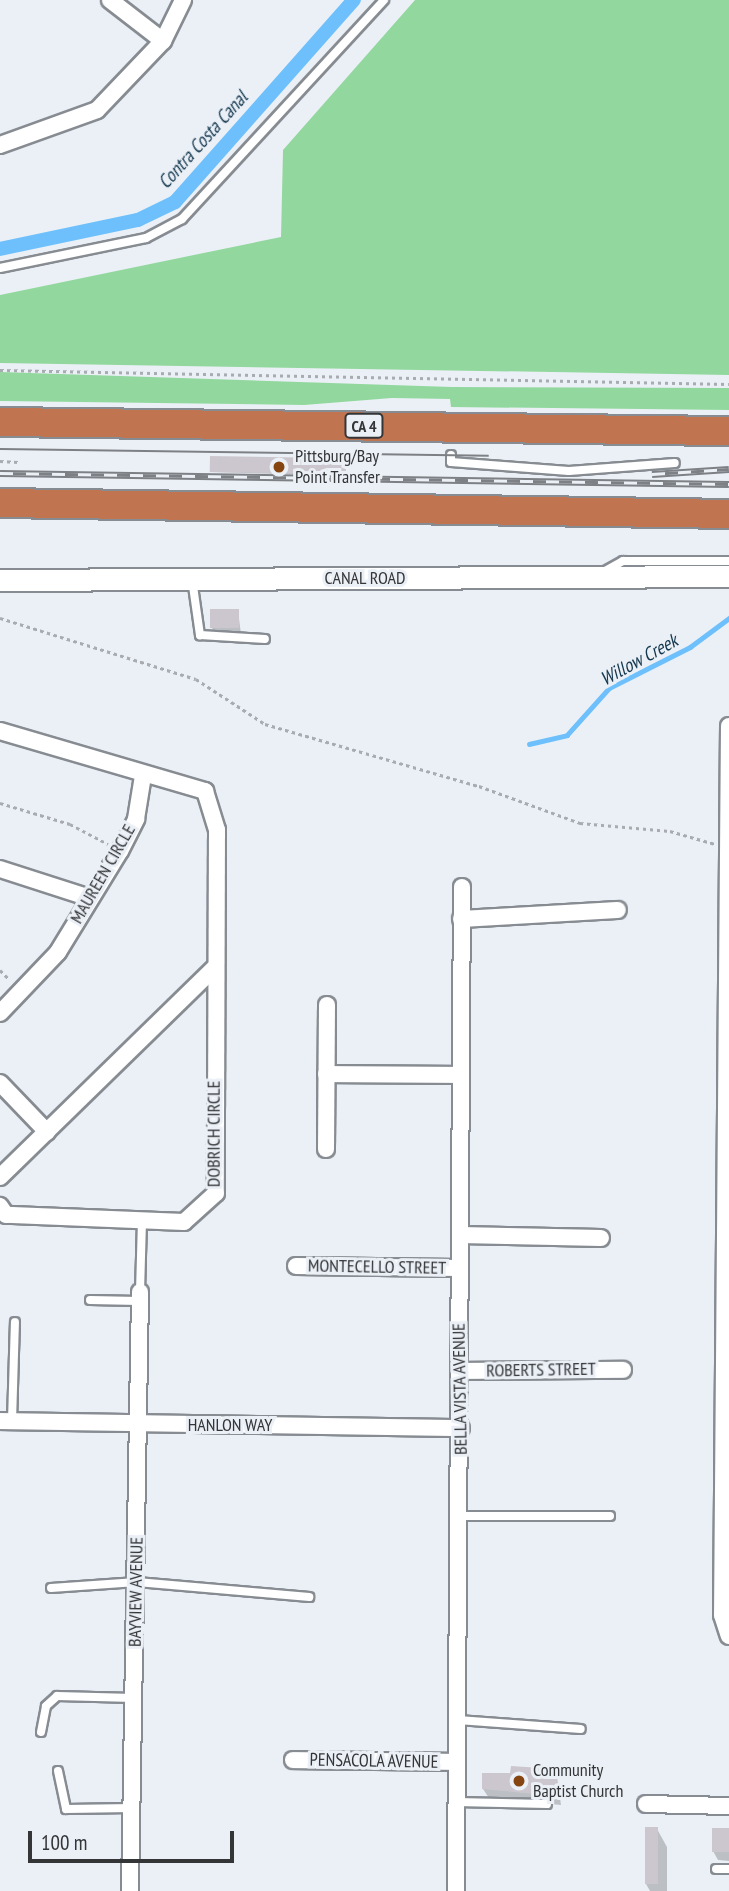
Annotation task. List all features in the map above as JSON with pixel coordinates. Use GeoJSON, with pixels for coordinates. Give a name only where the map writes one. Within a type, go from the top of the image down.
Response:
{"type":"FeatureCollection","features":[{"type":"Feature","properties":{"kind":"highway","name":"CA 4"},"geometry":{"type":"LineString","coordinates":[[0,422],[729,431]]}},
{"type":"Feature","properties":{"kind":"highway"},"geometry":{"type":"LineString","coordinates":[[0,503],[729,514]]}},
{"type":"Feature","properties":{"kind":"street"},"geometry":{"type":"LineString","coordinates":[[110,0],[163,41]]}},
{"type":"Feature","properties":{"kind":"street"},"geometry":{"type":"LineString","coordinates":[[0,145],[97,110],[163,41],[183,0]]}},
{"type":"Feature","properties":{"kind":"street","name":"CANAL ROAD"},"geometry":{"type":"LineString","coordinates":[[0,580],[729,576]]}},
{"type":"Feature","properties":{"kind":"street"},"geometry":{"type":"LineString","coordinates":[[726,1633],[729,726]]}},
{"type":"Feature","properties":{"kind":"street"},"geometry":{"type":"LineString","coordinates":[[0,731],[143,776]]}},
{"type":"Feature","properties":{"kind":"street","name":"MAUREEN CIRCLE"},"geometry":{"type":"LineString","coordinates":[[0,1013],[58,951],[120,851],[136,819],[143,776]]}},
{"type":"Feature","properties":{"kind":"street","name":"DOBRICH CIRCLE"},"geometry":{"type":"LineString","coordinates":[[0,1206],[6,1215],[184,1222],[216,1193],[216,830],[205,791],[143,776]]}},
{"type":"Feature","properties":{"kind":"street"},"geometry":{"type":"LineString","coordinates":[[0,869],[90,898]]}},
{"type":"Feature","properties":{"kind":"street","name":"BELLA VISTA AVENUE"},"geometry":{"type":"LineString","coordinates":[[456,1891],[461,1516],[459,1268],[462,887]]}},
{"type":"Feature","properties":{"kind":"street"},"geometry":{"type":"LineString","coordinates":[[461,919],[618,910]]}},
{"type":"Feature","properties":{"kind":"street"},"geometry":{"type":"LineString","coordinates":[[0,1177],[214,968]]}},
{"type":"Feature","properties":{"kind":"street"},"geometry":{"type":"LineString","coordinates":[[326,1149],[327,1005]]}},
{"type":"Feature","properties":{"kind":"street"},"geometry":{"type":"LineString","coordinates":[[326,1074],[460,1075]]}},
{"type":"Feature","properties":{"kind":"street"},"geometry":{"type":"LineString","coordinates":[[0,1083],[47,1132]]}},
{"type":"Feature","properties":{"kind":"street"},"geometry":{"type":"LineString","coordinates":[[460,1235],[601,1238]]}},
{"type":"Feature","properties":{"kind":"street","name":"MONTECELLO STREET"},"geometry":{"type":"LineString","coordinates":[[296,1266],[459,1268]]}},
{"type":"Feature","properties":{"kind":"street","name":"BAYVIEW AVENUE"},"geometry":{"type":"LineString","coordinates":[[130,1891],[140,1297]]}},
{"type":"Feature","properties":{"kind":"street","name":"ROBERTS STREET"},"geometry":{"type":"LineString","coordinates":[[460,1371],[623,1370]]}},
{"type":"Feature","properties":{"kind":"street","name":"HANLON WAY"},"geometry":{"type":"LineString","coordinates":[[6,1421],[461,1428]]}},
{"type":"Feature","properties":{"kind":"street","name":"PENSACOLA AVENUE"},"geometry":{"type":"LineString","coordinates":[[293,1760],[456,1762]]}},
{"type":"Feature","properties":{"kind":"street"},"geometry":{"type":"LineString","coordinates":[[646,1804],[729,1806]]}},
{"type":"Feature","properties":{"kind":"lane"},"geometry":{"type":"LineString","coordinates":[[0,268],[146,238],[182,219],[384,0]]}},
{"type":"Feature","properties":{"kind":"lane"},"geometry":{"type":"LineString","coordinates":[[451,455],[451,463],[569,471],[675,463]]}},
{"type":"Feature","properties":{"kind":"lane"},"geometry":{"type":"LineString","coordinates":[[595,577],[623,561],[729,561]]}},
{"type":"Feature","properties":{"kind":"lane"},"geometry":{"type":"LineString","coordinates":[[192,579],[200,635],[265,639]]}},
{"type":"Feature","properties":{"kind":"lane"},"geometry":{"type":"LineString","coordinates":[[90,1300],[140,1297],[142,1220]]}},
{"type":"Feature","properties":{"kind":"lane"},"geometry":{"type":"LineString","coordinates":[[6,1421],[15,1322]]}},
{"type":"Feature","properties":{"kind":"lane"},"geometry":{"type":"LineString","coordinates":[[461,1516],[610,1516]]}},
{"type":"Feature","properties":{"kind":"lane"},"geometry":{"type":"LineString","coordinates":[[51,1588],[137,1582],[309,1597]]}},
{"type":"Feature","properties":{"kind":"lane"},"geometry":{"type":"LineString","coordinates":[[41,1732],[46,1706],[57,1696],[134,1698]]}},
{"type":"Feature","properties":{"kind":"lane"},"geometry":{"type":"LineString","coordinates":[[458,1720],[582,1729]]}},
{"type":"Feature","properties":{"kind":"lane"},"geometry":{"type":"LineString","coordinates":[[58,1771],[66,1809],[132,1808]]}},
{"type":"Feature","properties":{"kind":"lane"},"geometry":{"type":"LineString","coordinates":[[456,1802],[547,1804]]}},
{"type":"Feature","properties":{"kind":"lane"},"geometry":{"type":"LineString","coordinates":[[716,1869],[729,1869]]}},
{"type":"Feature","properties":{"kind":"path"},"geometry":{"type":"LineString","coordinates":[[0,370],[729,384]]}},
{"type":"Feature","properties":{"kind":"path"},"geometry":{"type":"LineString","coordinates":[[0,461],[18,462]]}},
{"type":"Feature","properties":{"kind":"path"},"geometry":{"type":"LineString","coordinates":[[0,618],[196,679],[264,724],[479,786],[580,823],[670,831],[727,847]]}},
{"type":"Feature","properties":{"kind":"path"},"geometry":{"type":"LineString","coordinates":[[0,803],[70,824],[120,851]]}},
{"type":"Feature","properties":{"kind":"green space"},"geometry":{"type":"Polygon","coordinates":[[[415,0],[729,0],[729,375],[0,363],[0,295],[281,237],[283,150],[415,0]]]}},
{"type":"Feature","properties":{"kind":"green space"},"geometry":{"type":"Polygon","coordinates":[[[0,372],[452,387],[729,388],[729,410],[451,407],[450,399],[392,398],[304,405],[0,401],[0,372]]]}},
{"type":"Feature","properties":{"kind":"building"},"geometry":{"type":"Polygon","coordinates":[[[210,456],[346,458],[346,474],[210,472],[210,456]]]}},
{"type":"Feature","properties":{"kind":"building"},"geometry":{"type":"Polygon","coordinates":[[[210,609],[239,609],[239,628],[210,628],[210,609]]]}},
{"type":"Feature","properties":{"kind":"building","name":"Community Baptist Church"},"geometry":{"type":"Polygon","coordinates":[[[511,1766],[557,1769],[557,1796],[482,1789],[482,1773],[510,1773],[511,1766]]]}},
{"type":"Feature","properties":{"kind":"building"},"geometry":{"type":"Polygon","coordinates":[[[645,1827],[658,1827],[658,1884],[645,1884],[645,1827]]]}},
{"type":"Feature","properties":{"kind":"building"},"geometry":{"type":"Polygon","coordinates":[[[712,1828],[729,1828],[729,1852],[712,1852],[712,1828]]]}},
{"type":"Feature","properties":{"kind":"waterway","name":"Contra Costa Canal"},"geometry":{"type":"LineString","coordinates":[[0,249],[138,220],[175,202],[354,0]]}},
{"type":"Feature","properties":{"kind":"waterway","name":"Willow Creek"},"geometry":{"type":"LineString","coordinates":[[529,744],[567,735],[609,688],[690,647],[729,618]]}},
{"type":"Feature","properties":{"kind":"tram line"},"geometry":{"type":"LineString","coordinates":[[0,449],[488,456]]}},
{"type":"Feature","properties":{"kind":"railway"},"geometry":{"type":"LineString","coordinates":[[652,474],[729,469]]}},
{"type":"Feature","properties":{"kind":"railway"},"geometry":{"type":"LineString","coordinates":[[0,473],[729,484]]}},
{"type":"Feature","properties":{"kind":"place","name":"Pittsburg/Bay Point Transfer"},"geometry":{"type":"Point","coordinates":[279,467]}},
{"type":"Feature","properties":{"kind":"place","name":"Community Baptist Church"},"geometry":{"type":"Point","coordinates":[519,1781]}}]}
